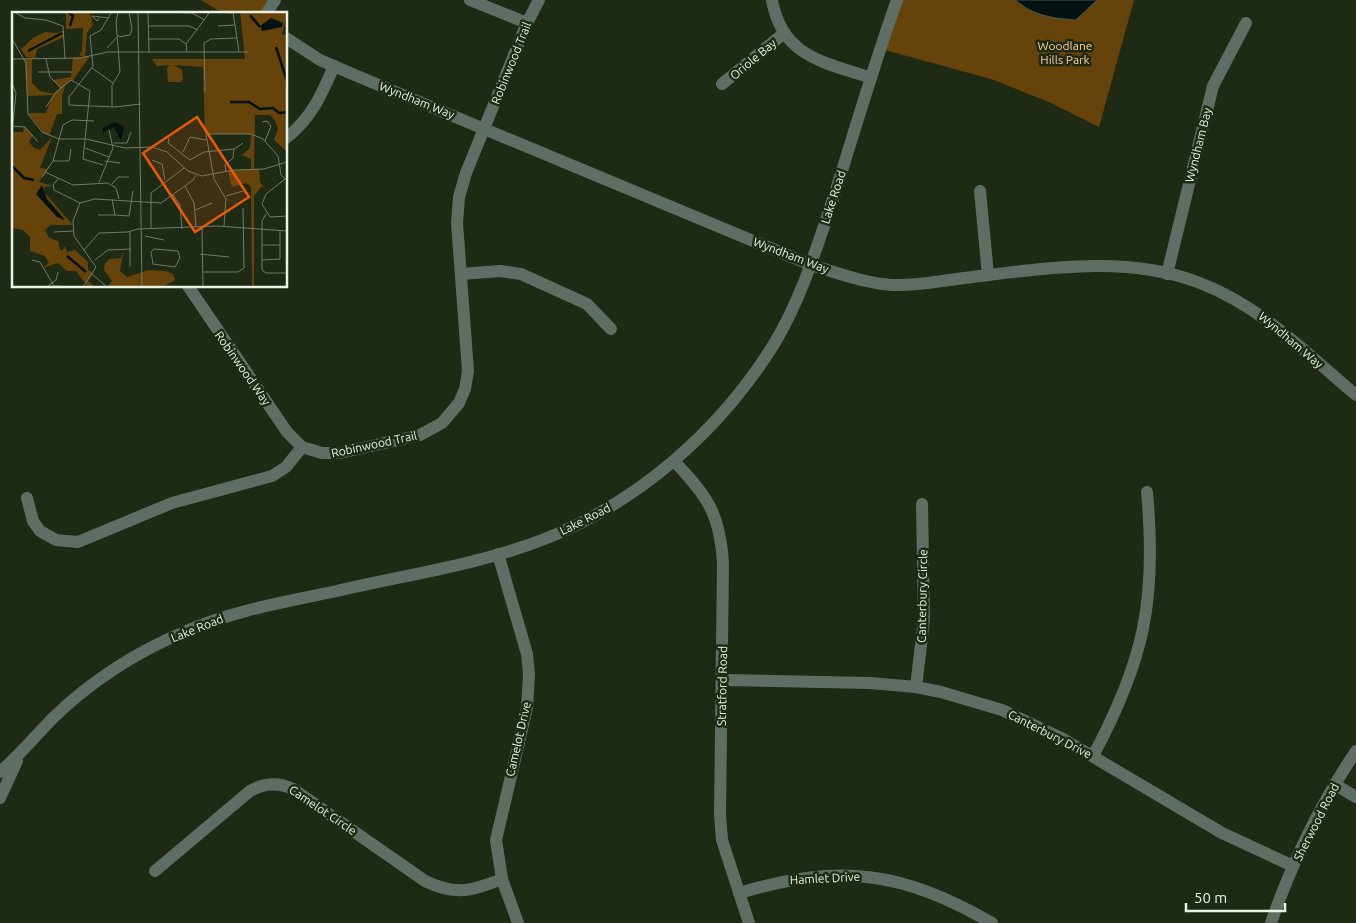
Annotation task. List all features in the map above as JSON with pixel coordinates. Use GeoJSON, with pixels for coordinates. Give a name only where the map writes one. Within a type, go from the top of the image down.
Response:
{"type":"FeatureCollection","features":[{"type":"Feature","properties":{"kind":"street"},"geometry":{"type":"LineString","coordinates":[[267,12],[275,0]]}},
{"type":"Feature","properties":{"kind":"street"},"geometry":{"type":"LineString","coordinates":[[470,0],[527,23]]}},
{"type":"Feature","properties":{"kind":"street","name":"Robinwood Trail"},"geometry":{"type":"LineString","coordinates":[[302,447],[322,454],[340,453],[426,433],[449,416],[461,398],[468,371],[457,228],[459,197],[463,179],[538,0]]}},
{"type":"Feature","properties":{"kind":"street"},"geometry":{"type":"LineString","coordinates":[[772,0],[775,15],[783,34],[804,53],[872,78]]}},
{"type":"Feature","properties":{"kind":"street","name":"Lake Road"},"geometry":{"type":"LineString","coordinates":[[0,772],[19,756],[53,718],[95,684],[125,663],[178,634],[232,614],[498,554],[543,540],[598,513],[633,492],[674,461],[723,413],[760,365],[790,314],[811,266],[897,0]]}},
{"type":"Feature","properties":{"kind":"street","name":"Wyndham Bay"},"geometry":{"type":"LineString","coordinates":[[1167,274],[1213,86],[1219,71],[1246,23]]}},
{"type":"Feature","properties":{"kind":"street","name":"Oriole Bay"},"geometry":{"type":"LineString","coordinates":[[722,84],[783,34]]}},
{"type":"Feature","properties":{"kind":"street","name":"Wyndham Way"},"geometry":{"type":"LineString","coordinates":[[288,39],[334,66],[811,266],[868,282],[893,285],[988,275],[1110,266],[1167,274],[1199,283],[1254,310],[1277,326],[1356,395]]}},
{"type":"Feature","properties":{"kind":"street"},"geometry":{"type":"LineString","coordinates":[[288,136],[305,121],[313,110],[334,66]]}},
{"type":"Feature","properties":{"kind":"street"},"geometry":{"type":"LineString","coordinates":[[980,191],[988,275]]}},
{"type":"Feature","properties":{"kind":"street"},"geometry":{"type":"LineString","coordinates":[[461,274],[500,271],[521,274],[587,304],[612,329]]}},
{"type":"Feature","properties":{"kind":"street","name":"Robinwood Way"},"geometry":{"type":"LineString","coordinates":[[189,288],[287,432],[302,447]]}},
{"type":"Feature","properties":{"kind":"street"},"geometry":{"type":"LineString","coordinates":[[27,498],[33,521],[40,531],[56,540],[78,542],[172,503],[272,476],[286,467],[302,447]]}},
{"type":"Feature","properties":{"kind":"street","name":"Stratford Road"},"geometry":{"type":"LineString","coordinates":[[674,461],[707,499],[716,518],[722,539],[724,563],[720,815],[722,840],[748,923]]}},
{"type":"Feature","properties":{"kind":"street"},"geometry":{"type":"LineString","coordinates":[[1092,756],[1122,698],[1135,664],[1143,632],[1149,602],[1152,566],[1147,492]]}},
{"type":"Feature","properties":{"kind":"street","name":"Canterbury Circle"},"geometry":{"type":"LineString","coordinates":[[916,687],[922,657],[924,620],[922,504]]}},
{"type":"Feature","properties":{"kind":"street","name":"Camelot Drive"},"geometry":{"type":"LineString","coordinates":[[498,554],[527,654],[529,674],[526,708],[496,840],[502,878],[518,923]]}},
{"type":"Feature","properties":{"kind":"street","name":"Canterbury Drive"},"geometry":{"type":"LineString","coordinates":[[722,680],[870,683],[916,687],[941,692],[1002,710],[1063,739],[1207,825],[1293,866]]}},
{"type":"Feature","properties":{"kind":"street","name":"Sherwood Road"},"geometry":{"type":"LineString","coordinates":[[1271,923],[1293,866],[1334,784],[1356,752]]}},
{"type":"Feature","properties":{"kind":"street","name":"Lake Road"},"geometry":{"type":"LineString","coordinates":[[0,798],[19,756]]}},
{"type":"Feature","properties":{"kind":"street","name":"Camelot Circle"},"geometry":{"type":"LineString","coordinates":[[155,871],[250,792],[258,787],[278,784],[293,789],[425,881],[439,888],[452,892],[468,891],[502,878]]}},
{"type":"Feature","properties":{"kind":"street"},"geometry":{"type":"LineString","coordinates":[[1334,784],[1356,797]]}},
{"type":"Feature","properties":{"kind":"street","name":"Hamlet Drive"},"geometry":{"type":"LineString","coordinates":[[739,892],[775,882],[804,878],[861,875],[924,889],[955,902],[992,923]]}},
{"type":"Feature","properties":{"kind":"green space"},"geometry":{"type":"Polygon","coordinates":[[[201,0],[275,0],[267,12],[221,12],[201,0]]]}},
{"type":"Feature","properties":{"kind":"green space","name":"Woodlane Hills Park"},"geometry":{"type":"Polygon","coordinates":[[[897,0],[1134,0],[1099,127],[1051,103],[991,79],[881,49],[897,0]]]}},
{"type":"Feature","properties":{"kind":"shaded area"},"geometry":{"type":"Polygon","coordinates":[[[1015,0],[1097,0],[1076,20],[1036,13],[1015,0]]]}}]}
